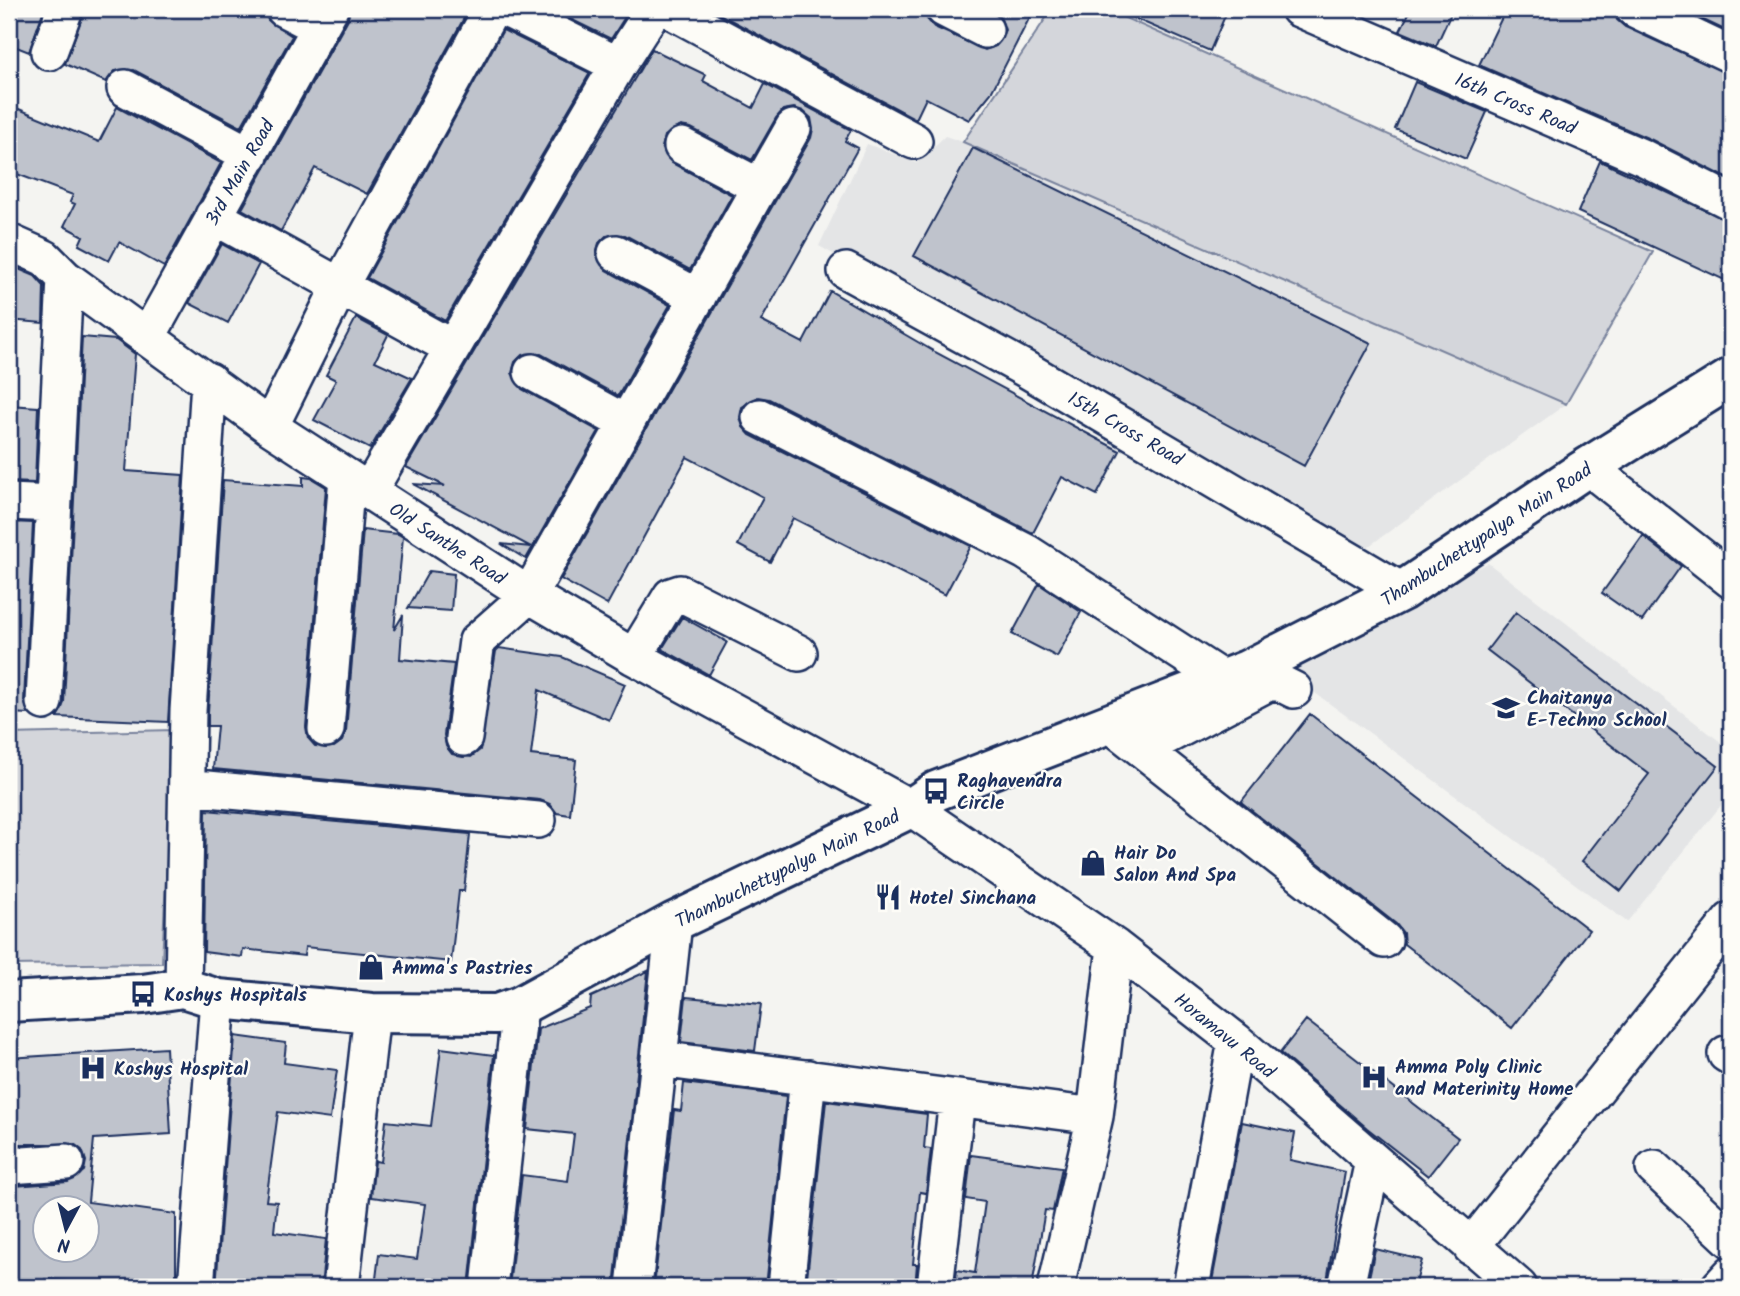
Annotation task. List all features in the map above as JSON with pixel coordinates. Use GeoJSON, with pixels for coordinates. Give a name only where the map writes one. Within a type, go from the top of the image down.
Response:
{"type":"FeatureCollection","features":[{"type":"Feature","properties":{"kind":"main road","name":"Thambuchettypalya Main Road"},"geometry":{"type":"LineString","coordinates":[[9,1003],[143,994],[201,994],[372,1013],[497,1014],[520,1006],[674,922],[911,808],[936,791],[1224,680],[1402,591],[1588,467],[1731,378]]}},
{"type":"Feature","properties":{"kind":"street"},"geometry":{"type":"LineString","coordinates":[[49,52],[65,9]]}},
{"type":"Feature","properties":{"kind":"street"},"geometry":{"type":"LineString","coordinates":[[284,9],[324,18]]}},
{"type":"Feature","properties":{"kind":"street"},"geometry":{"type":"LineString","coordinates":[[270,427],[340,286],[492,9]]}},
{"type":"Feature","properties":{"kind":"street"},"geometry":{"type":"LineString","coordinates":[[506,9],[618,65]]}},
{"type":"Feature","properties":{"kind":"street"},"geometry":{"type":"LineString","coordinates":[[326,729],[358,484],[451,348],[618,65],[654,9]]}},
{"type":"Feature","properties":{"kind":"street"},"geometry":{"type":"LineString","coordinates":[[668,9],[914,141]]}},
{"type":"Feature","properties":{"kind":"street"},"geometry":{"type":"LineString","coordinates":[[944,9],[985,30]]}},
{"type":"Feature","properties":{"kind":"street","name":"16th Cross Road"},"geometry":{"type":"LineString","coordinates":[[1299,9],[1644,158],[1731,202]]}},
{"type":"Feature","properties":{"kind":"street"},"geometry":{"type":"LineString","coordinates":[[1644,11],[1731,55]]}},
{"type":"Feature","properties":{"kind":"street","name":"3rd Main Road"},"geometry":{"type":"LineString","coordinates":[[148,336],[324,18]]}},
{"type":"Feature","properties":{"kind":"street"},"geometry":{"type":"LineString","coordinates":[[125,88],[250,155]]}},
{"type":"Feature","properties":{"kind":"street"},"geometry":{"type":"LineString","coordinates":[[464,738],[477,640],[529,595],[793,128]]}},
{"type":"Feature","properties":{"kind":"street"},"geometry":{"type":"LineString","coordinates":[[682,146],[760,187]]}},
{"type":"Feature","properties":{"kind":"street"},"geometry":{"type":"LineString","coordinates":[[213,216],[451,348]]}},
{"type":"Feature","properties":{"kind":"street","name":"Old Santhe Road"},"geometry":{"type":"LineString","coordinates":[[9,242],[45,258],[65,278],[270,427],[529,595],[634,657],[911,808]]}},
{"type":"Feature","properties":{"kind":"street"},"geometry":{"type":"LineString","coordinates":[[616,253],[698,297]]}},
{"type":"Feature","properties":{"kind":"street","name":"15th Cross Road"},"geometry":{"type":"LineString","coordinates":[[846,271],[1027,370],[1402,591]]}},
{"type":"Feature","properties":{"kind":"street"},"geometry":{"type":"LineString","coordinates":[[44,702],[65,278]]}},
{"type":"Feature","properties":{"kind":"street"},"geometry":{"type":"LineString","coordinates":[[532,372],[626,423]]}},
{"type":"Feature","properties":{"kind":"street"},"geometry":{"type":"LineString","coordinates":[[196,1287],[201,994],[187,787],[188,711],[209,381]]}},
{"type":"Feature","properties":{"kind":"street"},"geometry":{"type":"LineString","coordinates":[[760,417],[1026,552],[1224,680]]}},
{"type":"Feature","properties":{"kind":"street"},"geometry":{"type":"LineString","coordinates":[[1588,467],[1731,580]]}},
{"type":"Feature","properties":{"kind":"street"},"geometry":{"type":"LineString","coordinates":[[9,502],[53,504]]}},
{"type":"Feature","properties":{"kind":"street"},"geometry":{"type":"LineString","coordinates":[[634,657],[671,596],[680,593],[799,653]]}},
{"type":"Feature","properties":{"kind":"street"},"geometry":{"type":"LineString","coordinates":[[1142,749],[1268,683],[1278,682],[1294,690]]}},
{"type":"Feature","properties":{"kind":"street"},"geometry":{"type":"LineString","coordinates":[[1110,724],[1384,940]]}},
{"type":"Feature","properties":{"kind":"street"},"geometry":{"type":"LineString","coordinates":[[187,787],[538,820]]}},
{"type":"Feature","properties":{"kind":"street","name":"Horamavu Road"},"geometry":{"type":"LineString","coordinates":[[911,808],[1115,947],[1236,1041],[1471,1247],[1505,1282]]}},
{"type":"Feature","properties":{"kind":"street"},"geometry":{"type":"LineString","coordinates":[[1471,1247],[1731,920]]}},
{"type":"Feature","properties":{"kind":"street"},"geometry":{"type":"LineString","coordinates":[[634,1287],[674,922]]}},
{"type":"Feature","properties":{"kind":"street"},"geometry":{"type":"LineString","coordinates":[[1056,1287],[1095,1116],[1115,947]]}},
{"type":"Feature","properties":{"kind":"street"},"geometry":{"type":"LineString","coordinates":[[489,1287],[520,1006]]}},
{"type":"Feature","properties":{"kind":"street"},"geometry":{"type":"LineString","coordinates":[[341,1287],[372,1013]]}},
{"type":"Feature","properties":{"kind":"street"},"geometry":{"type":"LineString","coordinates":[[1191,1287],[1236,1041]]}},
{"type":"Feature","properties":{"kind":"street"},"geometry":{"type":"LineString","coordinates":[[659,1059],[1095,1116]]}},
{"type":"Feature","properties":{"kind":"street"},"geometry":{"type":"LineString","coordinates":[[786,1287],[808,1077]]}},
{"type":"Feature","properties":{"kind":"street"},"geometry":{"type":"LineString","coordinates":[[935,1287],[957,1100]]}},
{"type":"Feature","properties":{"kind":"street"},"geometry":{"type":"LineString","coordinates":[[1346,1287],[1373,1161]]}},
{"type":"Feature","properties":{"kind":"street"},"geometry":{"type":"LineString","coordinates":[[9,1166],[66,1162]]}},
{"type":"Feature","properties":{"kind":"street"},"geometry":{"type":"LineString","coordinates":[[1654,1168],[1731,1240]]}},
{"type":"Feature","properties":{"kind":"street"},"geometry":{"type":"LineString","coordinates":[[1719,1287],[1731,1273]]}},
{"type":"Feature","properties":{"kind":"shaded area"},"geometry":{"type":"Polygon","coordinates":[[[1052,9],[1105,9],[1653,252],[1566,404],[963,142],[1052,9]]]}},
{"type":"Feature","properties":{"kind":"shaded area"},"geometry":{"type":"Polygon","coordinates":[[[945,136],[1566,404],[1362,551],[819,246],[867,144],[917,163],[945,136]]]}},
{"type":"Feature","properties":{"kind":"shaded area","name":"Chaitanya E-Techno School"},"geometry":{"type":"Polygon","coordinates":[[[1488,563],[1731,750],[1731,793],[1627,922],[1277,665],[1488,563]]]}},
{"type":"Feature","properties":{"kind":"shaded area"},"geometry":{"type":"Polygon","coordinates":[[[173,730],[162,963],[9,965],[9,734],[173,730]]]}},
{"type":"Feature","properties":{"kind":"building"},"geometry":{"type":"Polygon","coordinates":[[[9,9],[44,9],[29,52],[9,44],[9,9]]]}},
{"type":"Feature","properties":{"kind":"building"},"geometry":{"type":"Polygon","coordinates":[[[85,9],[264,9],[268,20],[292,36],[241,127],[134,70],[115,71],[106,82],[65,64],[85,9]]]}},
{"type":"Feature","properties":{"kind":"building"},"geometry":{"type":"Polygon","coordinates":[[[350,9],[469,9],[367,194],[315,168],[281,231],[242,209],[348,19],[350,9]]]}},
{"type":"Feature","properties":{"kind":"building"},"geometry":{"type":"Polygon","coordinates":[[[550,9],[630,9],[611,39],[550,9]]]}},
{"type":"Feature","properties":{"kind":"building"},"geometry":{"type":"Polygon","coordinates":[[[710,9],[924,9],[927,19],[934,27],[985,50],[996,46],[1005,30],[1001,19],[988,9],[1034,9],[991,93],[969,120],[926,98],[916,119],[710,9]]]}},
{"type":"Feature","properties":{"kind":"building"},"geometry":{"type":"Polygon","coordinates":[[[1113,9],[1228,9],[1210,51],[1113,9]]]}},
{"type":"Feature","properties":{"kind":"building"},"geometry":{"type":"Polygon","coordinates":[[[1411,9],[1453,9],[1436,46],[1400,31],[1411,9]]]}},
{"type":"Feature","properties":{"kind":"building"},"geometry":{"type":"Polygon","coordinates":[[[1506,9],[1614,9],[1617,20],[1625,27],[1731,75],[1731,180],[1652,140],[1479,65],[1506,9]]]}},
{"type":"Feature","properties":{"kind":"building"},"geometry":{"type":"Polygon","coordinates":[[[1680,9],[1731,9],[1731,33],[1680,9]]]}},
{"type":"Feature","properties":{"kind":"building"},"geometry":{"type":"Polygon","coordinates":[[[503,30],[590,73],[445,321],[367,278],[503,30]]]}},
{"type":"Feature","properties":{"kind":"building"},"geometry":{"type":"Polygon","coordinates":[[[652,49],[706,75],[703,81],[753,108],[765,84],[851,130],[845,141],[858,148],[761,321],[803,343],[830,291],[935,352],[1120,451],[1097,495],[1062,477],[1033,533],[769,399],[758,397],[742,407],[740,417],[743,427],[750,435],[971,546],[945,595],[793,518],[770,562],[738,545],[763,497],[687,457],[607,605],[561,579],[811,138],[811,118],[794,108],[783,110],[776,118],[752,160],[691,128],[681,126],[665,136],[662,147],[672,163],[732,195],[690,270],[625,235],[606,236],[599,243],[596,254],[606,270],[670,305],[618,396],[541,354],[522,355],[515,362],[512,373],[522,389],[599,431],[526,559],[501,544],[531,547],[413,484],[445,486],[406,467],[652,49]]]}},
{"type":"Feature","properties":{"kind":"building"},"geometry":{"type":"Polygon","coordinates":[[[1415,82],[1487,112],[1466,159],[1395,129],[1415,82]]]}},
{"type":"Feature","properties":{"kind":"building"},"geometry":{"type":"Polygon","coordinates":[[[9,105],[99,142],[117,107],[221,163],[164,267],[119,242],[109,261],[79,245],[83,236],[64,226],[75,204],[70,202],[73,195],[9,171],[9,105]]]}},
{"type":"Feature","properties":{"kind":"building"},"geometry":{"type":"Polygon","coordinates":[[[973,148],[1371,343],[1304,466],[914,256],[973,148]]]}},
{"type":"Feature","properties":{"kind":"building"},"geometry":{"type":"Polygon","coordinates":[[[1600,161],[1731,222],[1731,283],[1578,212],[1600,161]]]}},
{"type":"Feature","properties":{"kind":"building"},"geometry":{"type":"Polygon","coordinates":[[[222,244],[259,264],[228,323],[189,303],[222,244]]]}},
{"type":"Feature","properties":{"kind":"building"},"geometry":{"type":"Polygon","coordinates":[[[9,265],[35,276],[44,286],[43,323],[9,320],[9,265]]]}},
{"type":"Feature","properties":{"kind":"building"},"geometry":{"type":"Polygon","coordinates":[[[356,318],[388,335],[375,361],[412,378],[370,449],[314,420],[336,380],[326,375],[356,318]]]}},
{"type":"Feature","properties":{"kind":"building"},"geometry":{"type":"Polygon","coordinates":[[[82,337],[116,340],[135,354],[126,471],[183,475],[168,722],[57,717],[64,703],[82,337]]]}},
{"type":"Feature","properties":{"kind":"building"},"geometry":{"type":"Polygon","coordinates":[[[9,405],[38,407],[35,483],[9,482],[9,405]]]}},
{"type":"Feature","properties":{"kind":"building"},"geometry":{"type":"Polygon","coordinates":[[[303,477],[311,478],[326,487],[306,727],[308,738],[315,746],[334,747],[342,741],[346,731],[363,530],[398,534],[403,537],[394,630],[403,615],[400,659],[454,664],[444,735],[446,746],[452,754],[471,757],[480,750],[496,651],[499,648],[562,657],[625,684],[609,720],[539,690],[531,755],[576,760],[570,815],[557,813],[550,804],[540,800],[213,769],[217,726],[208,726],[208,712],[223,480],[303,486],[303,477]]]}},
{"type":"Feature","properties":{"kind":"building"},"geometry":{"type":"Polygon","coordinates":[[[9,522],[33,523],[24,701],[29,714],[9,713],[9,522]]]}},
{"type":"Feature","properties":{"kind":"building"},"geometry":{"type":"Polygon","coordinates":[[[1643,536],[1681,566],[1642,621],[1602,593],[1643,536]]]}},
{"type":"Feature","properties":{"kind":"building"},"geometry":{"type":"Polygon","coordinates":[[[429,571],[454,574],[451,611],[408,608],[429,571]]]}},
{"type":"Feature","properties":{"kind":"building"},"geometry":{"type":"Polygon","coordinates":[[[1039,584],[1081,612],[1057,657],[1012,634],[1039,584]]]}},
{"type":"Feature","properties":{"kind":"building"},"geometry":{"type":"Polygon","coordinates":[[[1516,612],[1718,766],[1621,891],[1582,861],[1649,774],[1487,650],[1516,612]]]}},
{"type":"Feature","properties":{"kind":"building"},"geometry":{"type":"Polygon","coordinates":[[[682,617],[727,642],[709,675],[662,649],[682,617]]]}},
{"type":"Feature","properties":{"kind":"building"},"geometry":{"type":"Polygon","coordinates":[[[1310,714],[1589,930],[1512,1028],[1404,944],[1403,933],[1396,924],[1241,802],[1310,714]]]}},
{"type":"Feature","properties":{"kind":"building"},"geometry":{"type":"Polygon","coordinates":[[[206,810],[470,834],[464,891],[459,891],[451,962],[305,947],[304,956],[243,949],[242,957],[204,952],[206,810]]]}},
{"type":"Feature","properties":{"kind":"building"},"geometry":{"type":"Polygon","coordinates":[[[648,971],[614,1287],[509,1287],[522,1175],[568,1181],[574,1134],[527,1129],[538,1029],[590,1008],[591,997],[648,971]]]}},
{"type":"Feature","properties":{"kind":"building"},"geometry":{"type":"Polygon","coordinates":[[[686,997],[761,1004],[755,1051],[681,1042],[686,997]]]}},
{"type":"Feature","properties":{"kind":"building"},"geometry":{"type":"Polygon","coordinates":[[[1306,1020],[1458,1138],[1428,1176],[1280,1053],[1306,1020]]]}},
{"type":"Feature","properties":{"kind":"building"},"geometry":{"type":"Polygon","coordinates":[[[235,1036],[286,1043],[284,1063],[337,1070],[330,1119],[278,1112],[266,1201],[277,1202],[274,1232],[326,1239],[321,1287],[216,1287],[235,1036]]]}},
{"type":"Feature","properties":{"kind":"building"},"geometry":{"type":"Polygon","coordinates":[[[166,1048],[171,1134],[94,1139],[89,1194],[32,1194],[32,1264],[102,1264],[102,1204],[176,1214],[176,1287],[136,1287],[45,1279],[44,1287],[9,1284],[14,1186],[68,1182],[84,1171],[86,1161],[82,1150],[74,1144],[9,1144],[9,1058],[166,1048]]]}},
{"type":"Feature","properties":{"kind":"building"},"geometry":{"type":"Polygon","coordinates":[[[441,1048],[494,1055],[469,1287],[375,1287],[379,1254],[417,1259],[425,1204],[371,1197],[375,1161],[381,1162],[386,1121],[431,1126],[441,1048]]]}},
{"type":"Feature","properties":{"kind":"building"},"geometry":{"type":"Polygon","coordinates":[[[684,1083],[786,1096],[766,1287],[654,1287],[674,1110],[681,1111],[684,1083]]]}},
{"type":"Feature","properties":{"kind":"building"},"geometry":{"type":"Polygon","coordinates":[[[826,1101],[927,1114],[924,1148],[931,1149],[926,1193],[920,1192],[913,1264],[917,1264],[915,1287],[806,1287],[826,1101]]]}},
{"type":"Feature","properties":{"kind":"building"},"geometry":{"type":"Polygon","coordinates":[[[1242,1122],[1295,1133],[1290,1160],[1345,1172],[1326,1287],[1211,1287],[1242,1122]]]}},
{"type":"Feature","properties":{"kind":"building"},"geometry":{"type":"Polygon","coordinates":[[[971,1155],[1062,1167],[1053,1211],[1045,1210],[1032,1287],[955,1287],[957,1270],[975,1273],[985,1202],[966,1199],[971,1155]]]}},
{"type":"Feature","properties":{"kind":"building"},"geometry":{"type":"Polygon","coordinates":[[[1375,1249],[1422,1260],[1415,1287],[1367,1287],[1375,1249]]]}},
{"type":"Feature","properties":{"kind":"place","name":"Chaitanya E-Techno School"},"geometry":{"type":"Point","coordinates":[1506,708]}},
{"type":"Feature","properties":{"kind":"place","name":"Raghavendra Circle"},"geometry":{"type":"Point","coordinates":[936,791]}},
{"type":"Feature","properties":{"kind":"place","name":"Hair Do Salon And Spa"},"geometry":{"type":"Point","coordinates":[1093,863]}},
{"type":"Feature","properties":{"kind":"place","name":"Hotel Sinchana"},"geometry":{"type":"Point","coordinates":[888,897]}},
{"type":"Feature","properties":{"kind":"place","name":"Amma's Pastries"},"geometry":{"type":"Point","coordinates":[371,967]}},
{"type":"Feature","properties":{"kind":"place","name":"Koshys Hospitals"},"geometry":{"type":"Point","coordinates":[143,994]}},
{"type":"Feature","properties":{"kind":"place","name":"Koshys Hospital"},"geometry":{"type":"Point","coordinates":[93,1068]}},
{"type":"Feature","properties":{"kind":"place","name":"Amma Poly Clinic and Materinity Home"},"geometry":{"type":"Point","coordinates":[1374,1077]}}]}
